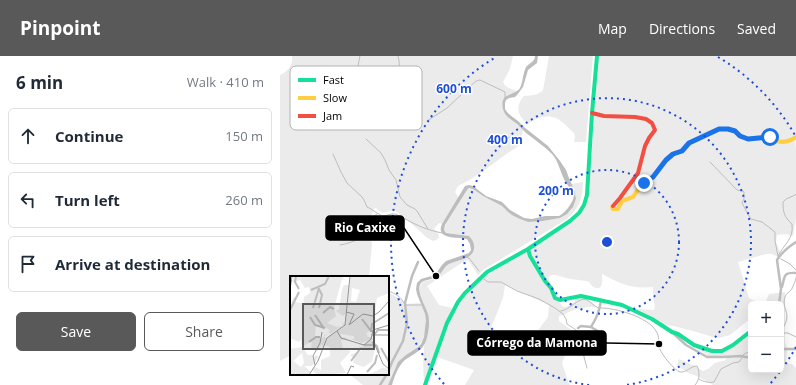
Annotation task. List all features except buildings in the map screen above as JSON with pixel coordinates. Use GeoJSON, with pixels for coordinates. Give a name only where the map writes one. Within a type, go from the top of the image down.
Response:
{"type":"FeatureCollection","features":[{"type":"Feature","properties":{"kind":"street"},"geometry":{"type":"LineString","coordinates":[[425,385],[448,323],[458,302],[474,282],[487,272],[528,249],[570,221],[579,213],[584,205],[587,195],[597,56]]}},
{"type":"Feature","properties":{"kind":"street"},"geometry":{"type":"LineString","coordinates":[[592,113],[604,116],[644,119],[650,122],[654,126],[655,130],[645,146],[638,173],[612,207],[613,209],[618,209],[622,201],[633,197],[640,187],[653,177],[666,160],[673,154],[682,151],[689,143],[719,129],[735,131],[740,136],[748,139],[770,137],[774,141],[790,142],[796,137]]}},
{"type":"Feature","properties":{"kind":"street"},"geometry":{"type":"LineString","coordinates":[[782,289],[777,260],[787,248],[796,242]]}},
{"type":"Feature","properties":{"kind":"street"},"geometry":{"type":"LineString","coordinates":[[528,249],[538,271],[551,288],[555,298],[560,300],[581,296],[600,301],[612,302],[652,319],[672,332],[686,345],[707,357],[743,356],[748,358]]}},
{"type":"Feature","properties":{"kind":"street"},"geometry":{"type":"LineString","coordinates":[[389,370],[403,341],[407,323],[405,303],[412,276],[418,262]]}},
{"type":"Feature","properties":{"kind":"street"},"geometry":{"type":"LineString","coordinates":[[779,301],[785,275],[789,273],[796,273]]}},
{"type":"Feature","properties":{"kind":"street"},"geometry":{"type":"LineString","coordinates":[[591,327],[599,311],[600,301]]}},
{"type":"Feature","properties":{"kind":"street"},"geometry":{"type":"LineString","coordinates":[[578,328],[581,326],[591,327],[601,333]]}},
{"type":"Feature","properties":{"kind":"street"},"geometry":{"type":"LineString","coordinates":[[672,332],[678,334],[694,345],[712,351],[722,351],[748,333]]}},
{"type":"Feature","properties":{"kind":"street"},"geometry":{"type":"LineString","coordinates":[[784,349],[796,349]]}},
{"type":"Feature","properties":{"kind":"street"},"geometry":{"type":"LineString","coordinates":[[380,385],[387,375]]}},
{"type":"Feature","properties":{"kind":"shaded area"},"geometry":{"type":"Polygon","coordinates":[[[292,56],[513,56],[510,69],[503,82],[507,87],[517,91],[505,97],[503,106],[509,118],[523,130],[520,145],[474,177],[458,186],[455,192],[458,199],[442,224],[439,223],[434,229],[439,236],[436,240],[433,241],[426,237],[394,210],[382,213],[375,208],[366,222],[372,244],[369,276],[290,276],[290,356],[280,361],[280,75],[289,68],[290,66],[292,56]]]}},
{"type":"Feature","properties":{"kind":"shaded area"},"geometry":{"type":"Polygon","coordinates":[[[535,56],[538,56],[537,63],[528,70],[523,87],[517,95],[506,100],[505,109],[510,115],[548,146],[560,161],[566,170],[575,192],[576,199],[573,207],[567,214],[560,218],[528,222],[512,215],[502,206],[469,188],[445,225],[444,230],[446,233],[469,236],[472,239],[474,250],[469,256],[447,265],[434,279],[424,281],[420,285],[419,289],[421,298],[429,317],[427,337],[423,347],[402,363],[397,371],[392,385],[388,385],[398,362],[418,347],[424,337],[426,320],[417,294],[417,283],[421,279],[435,275],[446,261],[469,253],[471,250],[467,239],[448,237],[442,233],[441,229],[442,224],[465,186],[473,186],[486,196],[502,202],[510,210],[524,218],[532,219],[545,216],[559,216],[568,208],[573,200],[573,194],[552,154],[509,118],[503,109],[503,100],[508,95],[518,91],[522,83],[526,67],[533,61],[535,56]]]}},
{"type":"Feature","properties":{"kind":"shaded area"},"geometry":{"type":"Polygon","coordinates":[[[549,56],[593,56],[586,142],[574,142],[574,133],[559,119],[549,116],[541,117],[528,124],[521,118],[518,107],[524,96],[537,94],[543,90],[549,56]]]}},
{"type":"Feature","properties":{"kind":"shaded area"},"geometry":{"type":"Polygon","coordinates":[[[597,56],[796,56],[796,218],[793,236],[786,234],[777,235],[776,242],[781,254],[778,257],[772,254],[766,254],[738,262],[749,298],[756,301],[748,301],[748,320],[730,335],[719,338],[713,337],[673,326],[662,325],[631,308],[654,310],[653,287],[626,285],[602,274],[601,286],[596,288],[587,281],[552,275],[549,276],[549,284],[562,306],[564,307],[571,305],[579,296],[597,307],[581,308],[559,316],[559,321],[574,332],[562,363],[569,384],[571,385],[465,385],[474,370],[437,357],[452,317],[472,288],[487,276],[573,221],[580,214],[588,198],[589,171],[593,145],[592,114],[597,56]],[[505,285],[503,298],[489,333],[507,336],[525,348],[548,317],[549,305],[505,285]]]}},
{"type":"Feature","properties":{"kind":"shaded area"},"geometry":{"type":"Polygon","coordinates":[[[583,182],[580,203],[567,219],[483,270],[478,275],[468,260],[427,286],[439,305],[452,308],[442,331],[424,382],[424,347],[428,334],[429,323],[420,286],[423,282],[432,280],[447,265],[469,257],[474,251],[472,239],[469,236],[446,233],[444,230],[446,224],[467,190],[471,188],[473,189],[502,206],[508,212],[520,219],[528,222],[543,221],[560,218],[570,211],[575,202],[576,196],[571,184],[583,182]]]}},
{"type":"Feature","properties":{"kind":"shaded area"},"geometry":{"type":"Polygon","coordinates":[[[785,292],[786,363],[792,364],[796,368],[796,385],[713,385],[688,373],[677,365],[679,359],[703,371],[708,369],[715,363],[726,360],[726,357],[710,357],[691,345],[715,351],[729,348],[748,333],[748,373],[784,373],[784,301],[766,301],[769,294],[785,292]]]}},
{"type":"Feature","properties":{"kind":"shaded area"},"geometry":{"type":"Polygon","coordinates":[[[389,293],[403,301],[405,304],[421,304],[425,313],[426,326],[425,334],[420,344],[399,363],[388,385],[363,385],[350,375],[389,375],[389,293]]]}},
{"type":"Feature","properties":{"kind":"waterway"},"geometry":{"type":"LineString","coordinates":[[358,66],[360,56]]}},
{"type":"Feature","properties":{"kind":"waterway"},"geometry":{"type":"LineString","coordinates":[[398,56],[399,66]]}},
{"type":"Feature","properties":{"kind":"waterway"},"geometry":{"type":"LineString","coordinates":[[427,121],[447,108],[462,94],[467,93],[472,85],[480,80],[505,92],[505,98]]}},
{"type":"Feature","properties":{"kind":"waterway"},"geometry":{"type":"LineString","coordinates":[[366,139],[381,153],[389,170],[396,180],[400,197],[407,205],[417,211],[428,229]]}},
{"type":"Feature","properties":{"kind":"waterway"},"geometry":{"type":"LineString","coordinates":[[333,154],[347,183],[362,197],[367,207],[383,216],[395,214],[421,227],[442,233]]}},
{"type":"Feature","properties":{"kind":"waterway"},"geometry":{"type":"LineString","coordinates":[[710,162],[737,190],[744,192],[744,199],[742,203],[751,219],[762,222],[775,232],[778,256]]}},
{"type":"Feature","properties":{"kind":"waterway"},"geometry":{"type":"LineString","coordinates":[[778,256],[792,234],[792,224],[784,214],[783,202],[796,194]]}},
{"type":"Feature","properties":{"kind":"waterway"},"geometry":{"type":"LineString","coordinates":[[340,245],[352,242],[359,238],[368,223],[377,214]]}},
{"type":"Feature","properties":{"kind":"waterway"},"geometry":{"type":"LineString","coordinates":[[466,257],[469,258],[479,271]]}},
{"type":"Feature","properties":{"kind":"waterway"},"geometry":{"type":"LineString","coordinates":[[781,259],[790,264],[796,270]]}},
{"type":"Feature","properties":{"kind":"waterway"},"geometry":{"type":"LineString","coordinates":[[784,302],[785,297],[792,289],[796,278]]}},
{"type":"Feature","properties":{"kind":"waterway"},"geometry":{"type":"LineString","coordinates":[[484,279],[488,282],[501,282],[517,291],[539,299],[563,314],[567,324],[576,330],[583,347],[587,368]]}},
{"type":"Feature","properties":{"kind":"waterway"},"geometry":{"type":"LineString","coordinates":[[389,291],[398,296],[404,303]]}},
{"type":"Feature","properties":{"kind":"waterway"},"geometry":{"type":"LineString","coordinates":[[561,311],[584,299],[598,308]]}},
{"type":"Feature","properties":{"kind":"waterway"},"geometry":{"type":"LineString","coordinates":[[784,302],[787,320],[784,326]]}},
{"type":"Feature","properties":{"kind":"waterway"},"geometry":{"type":"LineString","coordinates":[[406,305],[421,305]]}},
{"type":"Feature","properties":{"kind":"waterway"},"geometry":{"type":"LineString","coordinates":[[601,308],[631,314],[652,326],[657,333],[661,352],[668,362],[680,372],[697,366],[699,376],[695,385]]}},
{"type":"Feature","properties":{"kind":"waterway"},"geometry":{"type":"LineString","coordinates":[[784,333],[788,333],[796,337]]}},
{"type":"Feature","properties":{"kind":"waterway"},"geometry":{"type":"LineString","coordinates":[[743,355],[748,353]]}},
{"type":"Feature","properties":{"kind":"waterway"},"geometry":{"type":"LineString","coordinates":[[699,379],[706,382],[714,382],[721,369],[733,363],[739,362],[742,358]]}},
{"type":"Feature","properties":{"kind":"traffic: fast"},"geometry":{"type":"LineString","coordinates":[[425,385],[447,323],[458,302],[465,293],[487,272],[528,249],[570,221],[579,213],[584,205],[587,195],[597,56]]}},
{"type":"Feature","properties":{"kind":"traffic: fast"},"geometry":{"type":"LineString","coordinates":[[528,249],[530,256],[551,288],[555,298],[560,300],[581,296],[622,305],[652,319],[694,345],[712,351],[722,351],[733,345],[748,333]]}},
{"type":"Feature","properties":{"kind":"traffic: slow"},"geometry":{"type":"LineString","coordinates":[[613,206],[613,209],[618,209],[622,201],[633,197],[640,187],[653,177],[666,160],[673,154],[682,151],[689,143],[719,129],[735,131],[740,136],[748,139],[769,137],[776,141],[782,142],[789,141],[796,137]]}},
{"type":"Feature","properties":{"kind":"traffic: jam"},"geometry":{"type":"LineString","coordinates":[[592,113],[604,116],[635,117],[646,119],[652,123],[655,130],[645,146],[638,173],[613,206]]}},
{"type":"Feature","properties":{"kind":"place","name":"Rio Caxixe"},"geometry":{"type":"Point","coordinates":[436,276]}},
{"type":"Feature","properties":{"kind":"place","name":"Córrego da Mamona"},"geometry":{"type":"Point","coordinates":[659,344]}},
{"type":"Feature","properties":{"kind":"route"},"geometry":{"type":"LineString","coordinates":[[644,183],[653,177],[666,160],[673,154],[682,151],[689,143],[719,129],[735,131],[740,136],[748,139],[770,137]]}}]}
